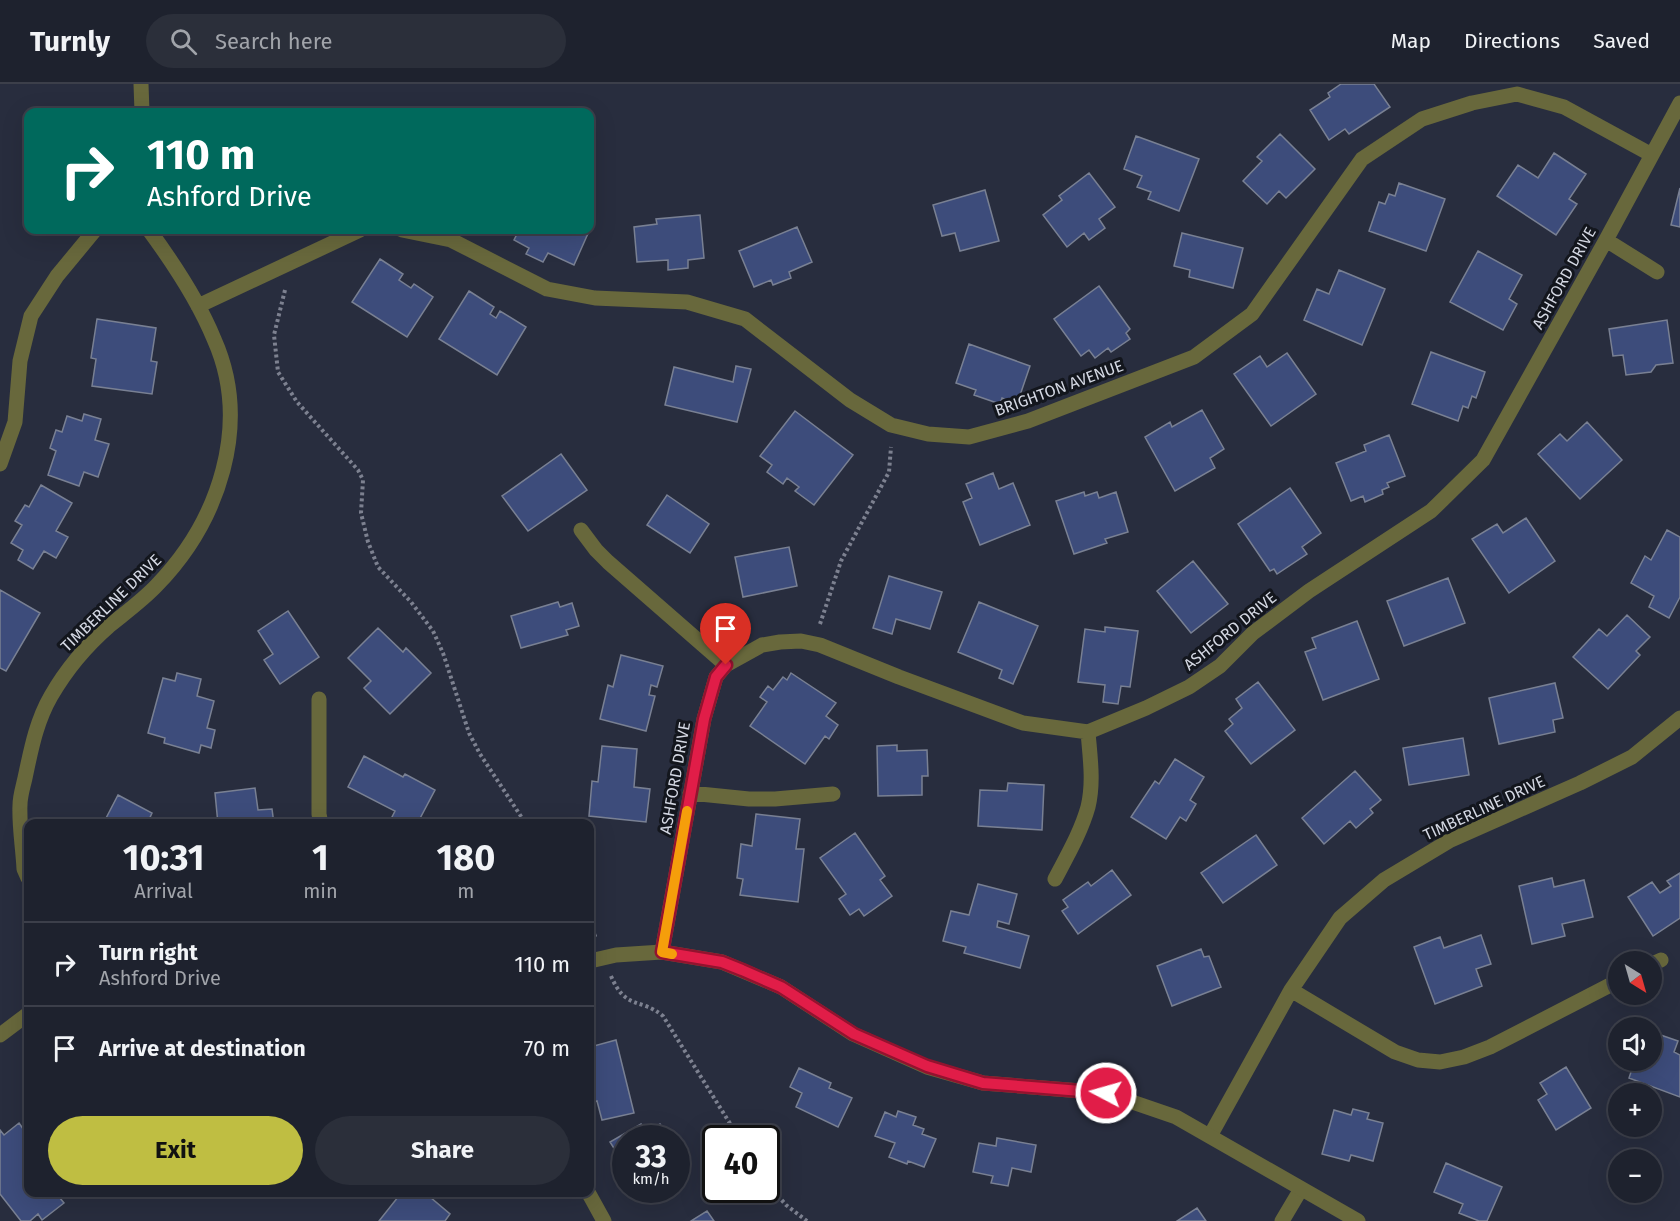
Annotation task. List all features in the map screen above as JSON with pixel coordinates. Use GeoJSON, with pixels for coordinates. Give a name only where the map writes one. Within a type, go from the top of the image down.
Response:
{"type":"FeatureCollection","features":[{"type":"Feature","properties":{"kind":"street"},"geometry":{"type":"LineString","coordinates":[[141,84],[142,108]]}},
{"type":"Feature","properties":{"kind":"street","name":"BRIGHTON AVENUE"},"geometry":{"type":"LineString","coordinates":[[422,234],[451,240],[547,289],[595,298],[687,302],[745,319],[850,400],[891,425],[928,434],[969,436],[1028,421],[1194,357],[1252,314],[1362,159],[1422,119],[1472,103],[1517,94],[1564,107],[1652,155]]}},
{"type":"Feature","properties":{"kind":"street","name":"ASHFORD DRIVE"},"geometry":{"type":"LineString","coordinates":[[1088,732],[1189,687],[1220,666],[1253,633],[1309,591],[1431,511],[1483,460],[1680,103]]}},
{"type":"Feature","properties":{"kind":"street"},"geometry":{"type":"LineString","coordinates":[[0,464],[15,422],[20,361],[32,316],[57,276],[92,234]]}},
{"type":"Feature","properties":{"kind":"street","name":"TIMBERLINE DRIVE"},"geometry":{"type":"LineString","coordinates":[[24,869],[20,804],[32,744],[46,707],[65,675],[83,652],[106,628],[155,588],[173,568],[193,541],[220,484],[231,422],[229,393],[215,340],[198,306],[152,234]]}},
{"type":"Feature","properties":{"kind":"street"},"geometry":{"type":"LineString","coordinates":[[198,306],[351,234]]}},
{"type":"Feature","properties":{"kind":"street"},"geometry":{"type":"LineString","coordinates":[[1606,240],[1658,272]]}},
{"type":"Feature","properties":{"kind":"street"},"geometry":{"type":"LineString","coordinates":[[581,530],[608,562],[726,665],[762,645],[801,641],[820,645],[1023,723],[1088,732],[1092,768],[1088,806],[1082,826],[1055,879]]}},
{"type":"Feature","properties":{"kind":"street","name":"ASHFORD DRIVE"},"geometry":{"type":"LineString","coordinates":[[662,952],[710,694],[716,677],[726,665]]}},
{"type":"Feature","properties":{"kind":"street"},"geometry":{"type":"LineString","coordinates":[[319,699],[320,819]]}},
{"type":"Feature","properties":{"kind":"street","name":"TIMBERLINE DRIVE"},"geometry":{"type":"LineString","coordinates":[[1210,1136],[1291,990],[1340,918],[1384,880],[1449,841],[1580,783],[1632,757],[1680,718]]}},
{"type":"Feature","properties":{"kind":"street"},"geometry":{"type":"LineString","coordinates":[[690,793],[749,800],[833,794]]}},
{"type":"Feature","properties":{"kind":"street"},"geometry":{"type":"LineString","coordinates":[[596,959],[662,952],[722,962],[781,987],[854,1034],[927,1066],[983,1083],[1106,1093],[1176,1117],[1358,1221]]}},
{"type":"Feature","properties":{"kind":"street"},"geometry":{"type":"LineString","coordinates":[[1291,990],[1395,1052],[1418,1060],[1440,1062],[1464,1057],[1490,1047],[1608,986]]}},
{"type":"Feature","properties":{"kind":"street"},"geometry":{"type":"LineString","coordinates":[[0,1035],[24,1017]]}},
{"type":"Feature","properties":{"kind":"street"},"geometry":{"type":"LineString","coordinates":[[1282,1221],[1301,1189]]}},
{"type":"Feature","properties":{"kind":"street"},"geometry":{"type":"LineString","coordinates":[[591,1197],[604,1221]]}},
{"type":"Feature","properties":{"kind":"path"},"geometry":{"type":"LineString","coordinates":[[293,260],[274,335],[278,372],[297,402],[358,470],[363,480],[360,513],[378,567],[411,602],[433,631],[469,733],[523,819]]}},
{"type":"Feature","properties":{"kind":"path"},"geometry":{"type":"LineString","coordinates":[[820,645],[819,629],[841,561],[890,472],[891,425]]}},
{"type":"Feature","properties":{"kind":"path"},"geometry":{"type":"LineString","coordinates":[[596,959],[625,999],[653,1009],[663,1016],[731,1125]]}},
{"type":"Feature","properties":{"kind":"path"},"geometry":{"type":"LineString","coordinates":[[780,1198],[807,1221]]}},
{"type":"Feature","properties":{"kind":"building"},"geometry":{"type":"Polygon","coordinates":[[[1341,84],[1374,84],[1390,107],[1349,134],[1345,129],[1329,140],[1310,110],[1330,97],[1328,93],[1341,84]]]}},
{"type":"Feature","properties":{"kind":"building"},"geometry":{"type":"Polygon","coordinates":[[[1280,134],[1315,169],[1286,198],[1279,191],[1267,204],[1243,181],[1262,161],[1257,157],[1280,134]]]}},
{"type":"Feature","properties":{"kind":"building"},"geometry":{"type":"Polygon","coordinates":[[[1136,136],[1199,159],[1179,211],[1148,199],[1151,192],[1137,187],[1142,176],[1124,169],[1136,136]]]}},
{"type":"Feature","properties":{"kind":"building"},"geometry":{"type":"Polygon","coordinates":[[[1554,153],[1586,174],[1569,199],[1577,204],[1556,235],[1497,196],[1518,165],[1538,178],[1554,153]]]}},
{"type":"Feature","properties":{"kind":"building"},"geometry":{"type":"Polygon","coordinates":[[[1089,173],[1115,207],[1099,219],[1105,228],[1089,240],[1084,233],[1067,247],[1043,215],[1062,200],[1059,196],[1089,173]]]}},
{"type":"Feature","properties":{"kind":"building"},"geometry":{"type":"Polygon","coordinates":[[[1399,183],[1445,199],[1426,251],[1369,231],[1379,202],[1385,204],[1389,194],[1395,196],[1399,183]]]}},
{"type":"Feature","properties":{"kind":"building"},"geometry":{"type":"Polygon","coordinates":[[[1680,188],[1680,227],[1671,225],[1680,188]]]}},
{"type":"Feature","properties":{"kind":"building"},"geometry":{"type":"Polygon","coordinates":[[[985,190],[999,241],[960,251],[955,233],[942,236],[933,205],[985,190]]]}},
{"type":"Feature","properties":{"kind":"building"},"geometry":{"type":"Polygon","coordinates":[[[700,215],[704,258],[688,260],[688,268],[668,270],[668,260],[637,262],[634,227],[657,224],[656,219],[700,215]]]}},
{"type":"Feature","properties":{"kind":"building"},"geometry":{"type":"Polygon","coordinates":[[[797,227],[812,262],[789,272],[791,278],[773,285],[771,280],[754,287],[739,251],[797,227]]]}},
{"type":"Feature","properties":{"kind":"building"},"geometry":{"type":"Polygon","coordinates":[[[1182,233],[1243,248],[1233,288],[1189,277],[1190,270],[1174,266],[1182,233]]]}},
{"type":"Feature","properties":{"kind":"building"},"geometry":{"type":"Polygon","coordinates":[[[517,234],[588,234],[574,265],[548,253],[543,262],[526,254],[529,248],[514,240],[517,234]]]}},
{"type":"Feature","properties":{"kind":"building"},"geometry":{"type":"Polygon","coordinates":[[[1478,251],[1522,275],[1509,299],[1517,304],[1503,330],[1450,302],[1478,251]]]}},
{"type":"Feature","properties":{"kind":"building"},"geometry":{"type":"Polygon","coordinates":[[[380,259],[403,274],[399,280],[411,288],[414,284],[433,297],[407,337],[352,302],[380,259]]]}},
{"type":"Feature","properties":{"kind":"building"},"geometry":{"type":"Polygon","coordinates":[[[1339,270],[1385,289],[1362,345],[1304,320],[1317,289],[1329,294],[1339,270]]]}},
{"type":"Feature","properties":{"kind":"building"},"geometry":{"type":"Polygon","coordinates":[[[1099,286],[1130,329],[1126,333],[1130,339],[1111,352],[1108,348],[1095,358],[1089,350],[1081,356],[1054,319],[1099,286]]]}},
{"type":"Feature","properties":{"kind":"building"},"geometry":{"type":"Polygon","coordinates":[[[469,291],[494,307],[490,314],[496,318],[500,311],[526,327],[497,375],[439,339],[469,291]]]}},
{"type":"Feature","properties":{"kind":"building"},"geometry":{"type":"Polygon","coordinates":[[[97,319],[156,328],[151,361],[157,362],[152,394],[92,386],[96,359],[91,358],[97,319]]]}},
{"type":"Feature","properties":{"kind":"building"},"geometry":{"type":"Polygon","coordinates":[[[1667,320],[1673,363],[1656,365],[1651,372],[1626,375],[1623,355],[1613,356],[1609,329],[1667,320]]]}},
{"type":"Feature","properties":{"kind":"building"},"geometry":{"type":"Polygon","coordinates":[[[969,344],[1030,366],[1017,404],[1002,398],[1000,404],[974,395],[976,390],[956,383],[969,344]]]}},
{"type":"Feature","properties":{"kind":"building"},"geometry":{"type":"Polygon","coordinates":[[[1431,352],[1485,372],[1476,398],[1472,396],[1468,408],[1463,406],[1458,421],[1412,404],[1431,352]]]}},
{"type":"Feature","properties":{"kind":"building"},"geometry":{"type":"Polygon","coordinates":[[[1287,353],[1316,394],[1271,426],[1234,374],[1260,356],[1267,367],[1287,353]]]}},
{"type":"Feature","properties":{"kind":"building"},"geometry":{"type":"Polygon","coordinates":[[[736,366],[751,369],[737,422],[665,405],[674,367],[733,382],[736,366]]]}},
{"type":"Feature","properties":{"kind":"building"},"geometry":{"type":"Polygon","coordinates":[[[1202,410],[1224,449],[1210,458],[1215,468],[1175,491],[1145,437],[1170,422],[1172,427],[1202,410]]]}},
{"type":"Feature","properties":{"kind":"building"},"geometry":{"type":"Polygon","coordinates":[[[795,411],[853,455],[814,505],[795,491],[799,487],[787,478],[783,484],[767,472],[772,465],[760,456],[795,411]]]}},
{"type":"Feature","properties":{"kind":"building"},"geometry":{"type":"Polygon","coordinates":[[[84,414],[101,419],[95,440],[109,444],[98,477],[84,472],[79,486],[48,475],[56,451],[50,448],[56,430],[62,432],[67,416],[82,421],[84,414]]]}},
{"type":"Feature","properties":{"kind":"building"},"geometry":{"type":"Polygon","coordinates":[[[1587,422],[1622,460],[1580,499],[1538,454],[1560,434],[1567,441],[1587,422]]]}},
{"type":"Feature","properties":{"kind":"building"},"geometry":{"type":"Polygon","coordinates":[[[1389,435],[1405,476],[1387,483],[1389,487],[1382,490],[1383,494],[1365,502],[1363,496],[1351,501],[1336,463],[1366,451],[1364,445],[1389,435]]]}},
{"type":"Feature","properties":{"kind":"building"},"geometry":{"type":"Polygon","coordinates":[[[561,454],[587,490],[528,531],[502,496],[561,454]]]}},
{"type":"Feature","properties":{"kind":"building"},"geometry":{"type":"Polygon","coordinates":[[[993,473],[999,489],[1013,483],[1030,525],[980,545],[963,502],[972,498],[966,484],[993,473]]]}},
{"type":"Feature","properties":{"kind":"building"},"geometry":{"type":"Polygon","coordinates":[[[41,485],[72,503],[56,531],[68,537],[56,558],[44,551],[33,569],[18,560],[23,550],[11,543],[22,525],[15,521],[25,505],[29,507],[41,485]]]}},
{"type":"Feature","properties":{"kind":"building"},"geometry":{"type":"Polygon","coordinates":[[[1290,488],[1321,533],[1302,547],[1307,554],[1277,574],[1274,569],[1270,571],[1238,524],[1290,488]]]}},
{"type":"Feature","properties":{"kind":"building"},"geometry":{"type":"Polygon","coordinates":[[[1084,492],[1085,496],[1097,492],[1099,498],[1116,492],[1128,532],[1105,539],[1107,543],[1074,554],[1056,501],[1084,492]]]}},
{"type":"Feature","properties":{"kind":"building"},"geometry":{"type":"Polygon","coordinates":[[[667,495],[709,524],[690,553],[647,525],[667,495]]]}},
{"type":"Feature","properties":{"kind":"building"},"geometry":{"type":"Polygon","coordinates":[[[1526,518],[1555,561],[1509,593],[1472,539],[1497,524],[1503,533],[1526,518]]]}},
{"type":"Feature","properties":{"kind":"building"},"geometry":{"type":"Polygon","coordinates":[[[1667,530],[1680,537],[1680,597],[1669,618],[1649,607],[1654,596],[1631,583],[1645,556],[1651,560],[1667,530]]]}},
{"type":"Feature","properties":{"kind":"building"},"geometry":{"type":"Polygon","coordinates":[[[789,547],[797,586],[743,597],[735,557],[789,547]]]}},
{"type":"Feature","properties":{"kind":"building"},"geometry":{"type":"Polygon","coordinates":[[[1193,561],[1228,604],[1191,633],[1157,591],[1193,561]]]}},
{"type":"Feature","properties":{"kind":"building"},"geometry":{"type":"Polygon","coordinates":[[[889,576],[942,592],[930,629],[896,619],[892,634],[873,628],[889,576]]]}},
{"type":"Feature","properties":{"kind":"building"},"geometry":{"type":"Polygon","coordinates":[[[1448,578],[1465,623],[1404,646],[1387,601],[1448,578]]]}},
{"type":"Feature","properties":{"kind":"building"},"geometry":{"type":"Polygon","coordinates":[[[0,590],[40,613],[6,671],[0,668],[0,590]]]}},
{"type":"Feature","properties":{"kind":"building"},"geometry":{"type":"Polygon","coordinates":[[[558,602],[560,607],[572,603],[579,626],[566,630],[568,635],[521,648],[511,616],[558,602]]]}},
{"type":"Feature","properties":{"kind":"building"},"geometry":{"type":"Polygon","coordinates":[[[979,602],[1038,626],[1013,684],[999,678],[1002,670],[958,652],[979,602]]]}},
{"type":"Feature","properties":{"kind":"building"},"geometry":{"type":"Polygon","coordinates":[[[288,611],[319,657],[280,684],[264,660],[273,654],[258,631],[288,611]]]}},
{"type":"Feature","properties":{"kind":"building"},"geometry":{"type":"Polygon","coordinates":[[[1627,615],[1650,637],[1636,651],[1640,655],[1608,689],[1573,657],[1599,629],[1607,636],[1627,615]]]}},
{"type":"Feature","properties":{"kind":"building"},"geometry":{"type":"Polygon","coordinates":[[[1357,621],[1379,679],[1323,700],[1305,652],[1316,648],[1312,638],[1357,621]]]}},
{"type":"Feature","properties":{"kind":"building"},"geometry":{"type":"Polygon","coordinates":[[[1105,627],[1138,631],[1130,687],[1121,686],[1118,704],[1103,702],[1105,685],[1078,682],[1085,629],[1105,632],[1105,627]]]}},
{"type":"Feature","properties":{"kind":"building"},"geometry":{"type":"Polygon","coordinates":[[[378,628],[403,652],[406,648],[431,673],[390,714],[364,688],[371,681],[348,658],[378,628]]]}},
{"type":"Feature","properties":{"kind":"building"},"geometry":{"type":"Polygon","coordinates":[[[621,655],[663,666],[657,687],[651,685],[649,695],[655,696],[646,731],[600,719],[608,685],[613,687],[621,655]]]}},
{"type":"Feature","properties":{"kind":"building"},"geometry":{"type":"Polygon","coordinates":[[[177,673],[201,679],[197,696],[214,701],[207,728],[215,730],[211,748],[201,745],[199,753],[164,743],[165,738],[148,733],[163,678],[175,681],[177,673]]]}},
{"type":"Feature","properties":{"kind":"building"},"geometry":{"type":"Polygon","coordinates":[[[791,673],[836,703],[826,716],[838,725],[829,739],[825,736],[805,764],[750,726],[767,702],[760,697],[768,686],[773,690],[783,677],[787,680],[791,673]]]}},
{"type":"Feature","properties":{"kind":"building"},"geometry":{"type":"Polygon","coordinates":[[[1258,682],[1295,730],[1251,764],[1225,731],[1233,724],[1229,719],[1242,708],[1236,699],[1258,682]]]}},
{"type":"Feature","properties":{"kind":"building"},"geometry":{"type":"Polygon","coordinates":[[[1555,683],[1563,718],[1553,720],[1555,732],[1499,744],[1489,698],[1555,683]]]}},
{"type":"Feature","properties":{"kind":"building"},"geometry":{"type":"Polygon","coordinates":[[[1463,738],[1469,775],[1409,785],[1403,748],[1463,738]]]}},
{"type":"Feature","properties":{"kind":"building"},"geometry":{"type":"Polygon","coordinates":[[[897,745],[897,751],[927,750],[928,776],[922,776],[922,795],[878,796],[877,746],[897,745]]]}},
{"type":"Feature","properties":{"kind":"building"},"geometry":{"type":"Polygon","coordinates":[[[602,746],[637,749],[634,787],[650,789],[646,822],[589,816],[592,781],[598,782],[602,746]]]}},
{"type":"Feature","properties":{"kind":"building"},"geometry":{"type":"Polygon","coordinates":[[[364,756],[403,777],[405,774],[435,790],[420,819],[396,819],[392,817],[395,811],[348,787],[364,756]]]}},
{"type":"Feature","properties":{"kind":"building"},"geometry":{"type":"Polygon","coordinates":[[[1175,759],[1204,777],[1190,800],[1196,804],[1186,821],[1180,817],[1166,839],[1131,817],[1155,781],[1159,784],[1175,759]]]}},
{"type":"Feature","properties":{"kind":"building"},"geometry":{"type":"Polygon","coordinates":[[[1355,771],[1381,800],[1370,809],[1373,813],[1356,828],[1350,821],[1324,844],[1302,818],[1355,771]]]}},
{"type":"Feature","properties":{"kind":"building"},"geometry":{"type":"Polygon","coordinates":[[[1008,783],[1044,785],[1042,830],[978,826],[980,790],[1007,791],[1008,783]]]}},
{"type":"Feature","properties":{"kind":"building"},"geometry":{"type":"Polygon","coordinates":[[[255,788],[258,810],[272,809],[273,819],[218,819],[215,793],[255,788]]]}},
{"type":"Feature","properties":{"kind":"building"},"geometry":{"type":"Polygon","coordinates":[[[118,795],[152,813],[149,819],[106,819],[118,795]]]}},
{"type":"Feature","properties":{"kind":"building"},"geometry":{"type":"Polygon","coordinates":[[[756,814],[800,819],[796,849],[804,849],[798,902],[740,895],[743,879],[737,878],[741,844],[752,846],[756,814]]]}},
{"type":"Feature","properties":{"kind":"building"},"geometry":{"type":"Polygon","coordinates":[[[855,833],[885,876],[880,880],[892,896],[864,916],[859,909],[850,915],[839,899],[846,894],[820,858],[855,833]]]}},
{"type":"Feature","properties":{"kind":"building"},"geometry":{"type":"Polygon","coordinates":[[[1256,835],[1277,865],[1223,903],[1201,873],[1256,835]]]}},
{"type":"Feature","properties":{"kind":"building"},"geometry":{"type":"Polygon","coordinates":[[[1112,870],[1131,895],[1078,934],[1062,911],[1068,907],[1063,900],[1088,882],[1091,886],[1112,870]]]}},
{"type":"Feature","properties":{"kind":"building"},"geometry":{"type":"Polygon","coordinates":[[[1680,873],[1680,918],[1653,936],[1628,897],[1652,882],[1660,893],[1671,886],[1667,881],[1680,873]]]}},
{"type":"Feature","properties":{"kind":"building"},"geometry":{"type":"Polygon","coordinates":[[[1552,878],[1554,887],[1584,880],[1593,917],[1562,924],[1565,936],[1532,944],[1519,886],[1552,878]]]}},
{"type":"Feature","properties":{"kind":"building"},"geometry":{"type":"Polygon","coordinates":[[[978,884],[1017,894],[1009,924],[998,921],[997,927],[1029,936],[1020,968],[964,953],[966,947],[943,941],[951,911],[969,915],[978,884]]]}},
{"type":"Feature","properties":{"kind":"building"},"geometry":{"type":"Polygon","coordinates":[[[1481,935],[1491,964],[1476,969],[1482,986],[1435,1004],[1414,947],[1440,937],[1444,948],[1481,935]]]}},
{"type":"Feature","properties":{"kind":"building"},"geometry":{"type":"Polygon","coordinates":[[[1201,949],[1204,957],[1209,956],[1221,987],[1172,1006],[1157,966],[1201,949]]]}},
{"type":"Feature","properties":{"kind":"building"},"geometry":{"type":"Polygon","coordinates":[[[1662,1035],[1678,1041],[1674,1052],[1680,1055],[1680,1097],[1662,1090],[1662,1083],[1642,1083],[1629,1078],[1631,1071],[1662,1071],[1662,1035]]]}},
{"type":"Feature","properties":{"kind":"building"},"geometry":{"type":"Polygon","coordinates":[[[616,1040],[634,1113],[602,1120],[597,1101],[594,1102],[594,1046],[616,1040]]]}},
{"type":"Feature","properties":{"kind":"building"},"geometry":{"type":"Polygon","coordinates":[[[1566,1067],[1591,1108],[1556,1130],[1538,1100],[1547,1094],[1540,1083],[1566,1067]]]}},
{"type":"Feature","properties":{"kind":"building"},"geometry":{"type":"Polygon","coordinates":[[[799,1068],[831,1083],[829,1088],[852,1098],[838,1127],[796,1107],[802,1093],[790,1087],[799,1068]]]}},
{"type":"Feature","properties":{"kind":"building"},"geometry":{"type":"Polygon","coordinates":[[[1353,1109],[1369,1113],[1367,1119],[1383,1123],[1373,1161],[1351,1155],[1349,1161],[1322,1154],[1334,1110],[1351,1115],[1353,1109]]]}},
{"type":"Feature","properties":{"kind":"building"},"geometry":{"type":"Polygon","coordinates":[[[898,1111],[916,1117],[913,1125],[924,1129],[922,1134],[936,1139],[924,1167],[889,1157],[895,1143],[875,1136],[885,1112],[896,1117],[898,1111]]]}},
{"type":"Feature","properties":{"kind":"building"},"geometry":{"type":"Polygon","coordinates":[[[19,1123],[24,1130],[24,1197],[59,1197],[64,1203],[42,1220],[38,1214],[30,1221],[21,1221],[0,1194],[0,1130],[4,1135],[19,1123]]]}},
{"type":"Feature","properties":{"kind":"building"},"geometry":{"type":"Polygon","coordinates":[[[997,1138],[1036,1145],[1031,1172],[1012,1168],[1008,1186],[991,1183],[993,1176],[973,1172],[979,1143],[996,1146],[997,1138]]]}},
{"type":"Feature","properties":{"kind":"building"},"geometry":{"type":"Polygon","coordinates":[[[1446,1163],[1502,1187],[1487,1221],[1479,1221],[1459,1213],[1463,1204],[1434,1192],[1446,1163]]]}},
{"type":"Feature","properties":{"kind":"building"},"geometry":{"type":"Polygon","coordinates":[[[398,1197],[430,1197],[450,1214],[445,1221],[379,1221],[398,1197]]]}},
{"type":"Feature","properties":{"kind":"building"},"geometry":{"type":"Polygon","coordinates":[[[1197,1208],[1206,1221],[1177,1221],[1197,1208]]]}},
{"type":"Feature","properties":{"kind":"building"},"geometry":{"type":"Polygon","coordinates":[[[707,1211],[714,1221],[691,1221],[707,1211]]]}},
{"type":"Feature","properties":{"kind":"slow traffic"},"geometry":{"type":"LineString","coordinates":[[672,954],[662,952],[687,811]]}},
{"type":"Feature","properties":{"kind":"route"},"geometry":{"type":"LineString","coordinates":[[726,665],[716,677],[704,719],[662,952],[722,962],[742,970],[781,987],[854,1034],[927,1066],[983,1083],[1106,1093]]}}]}
